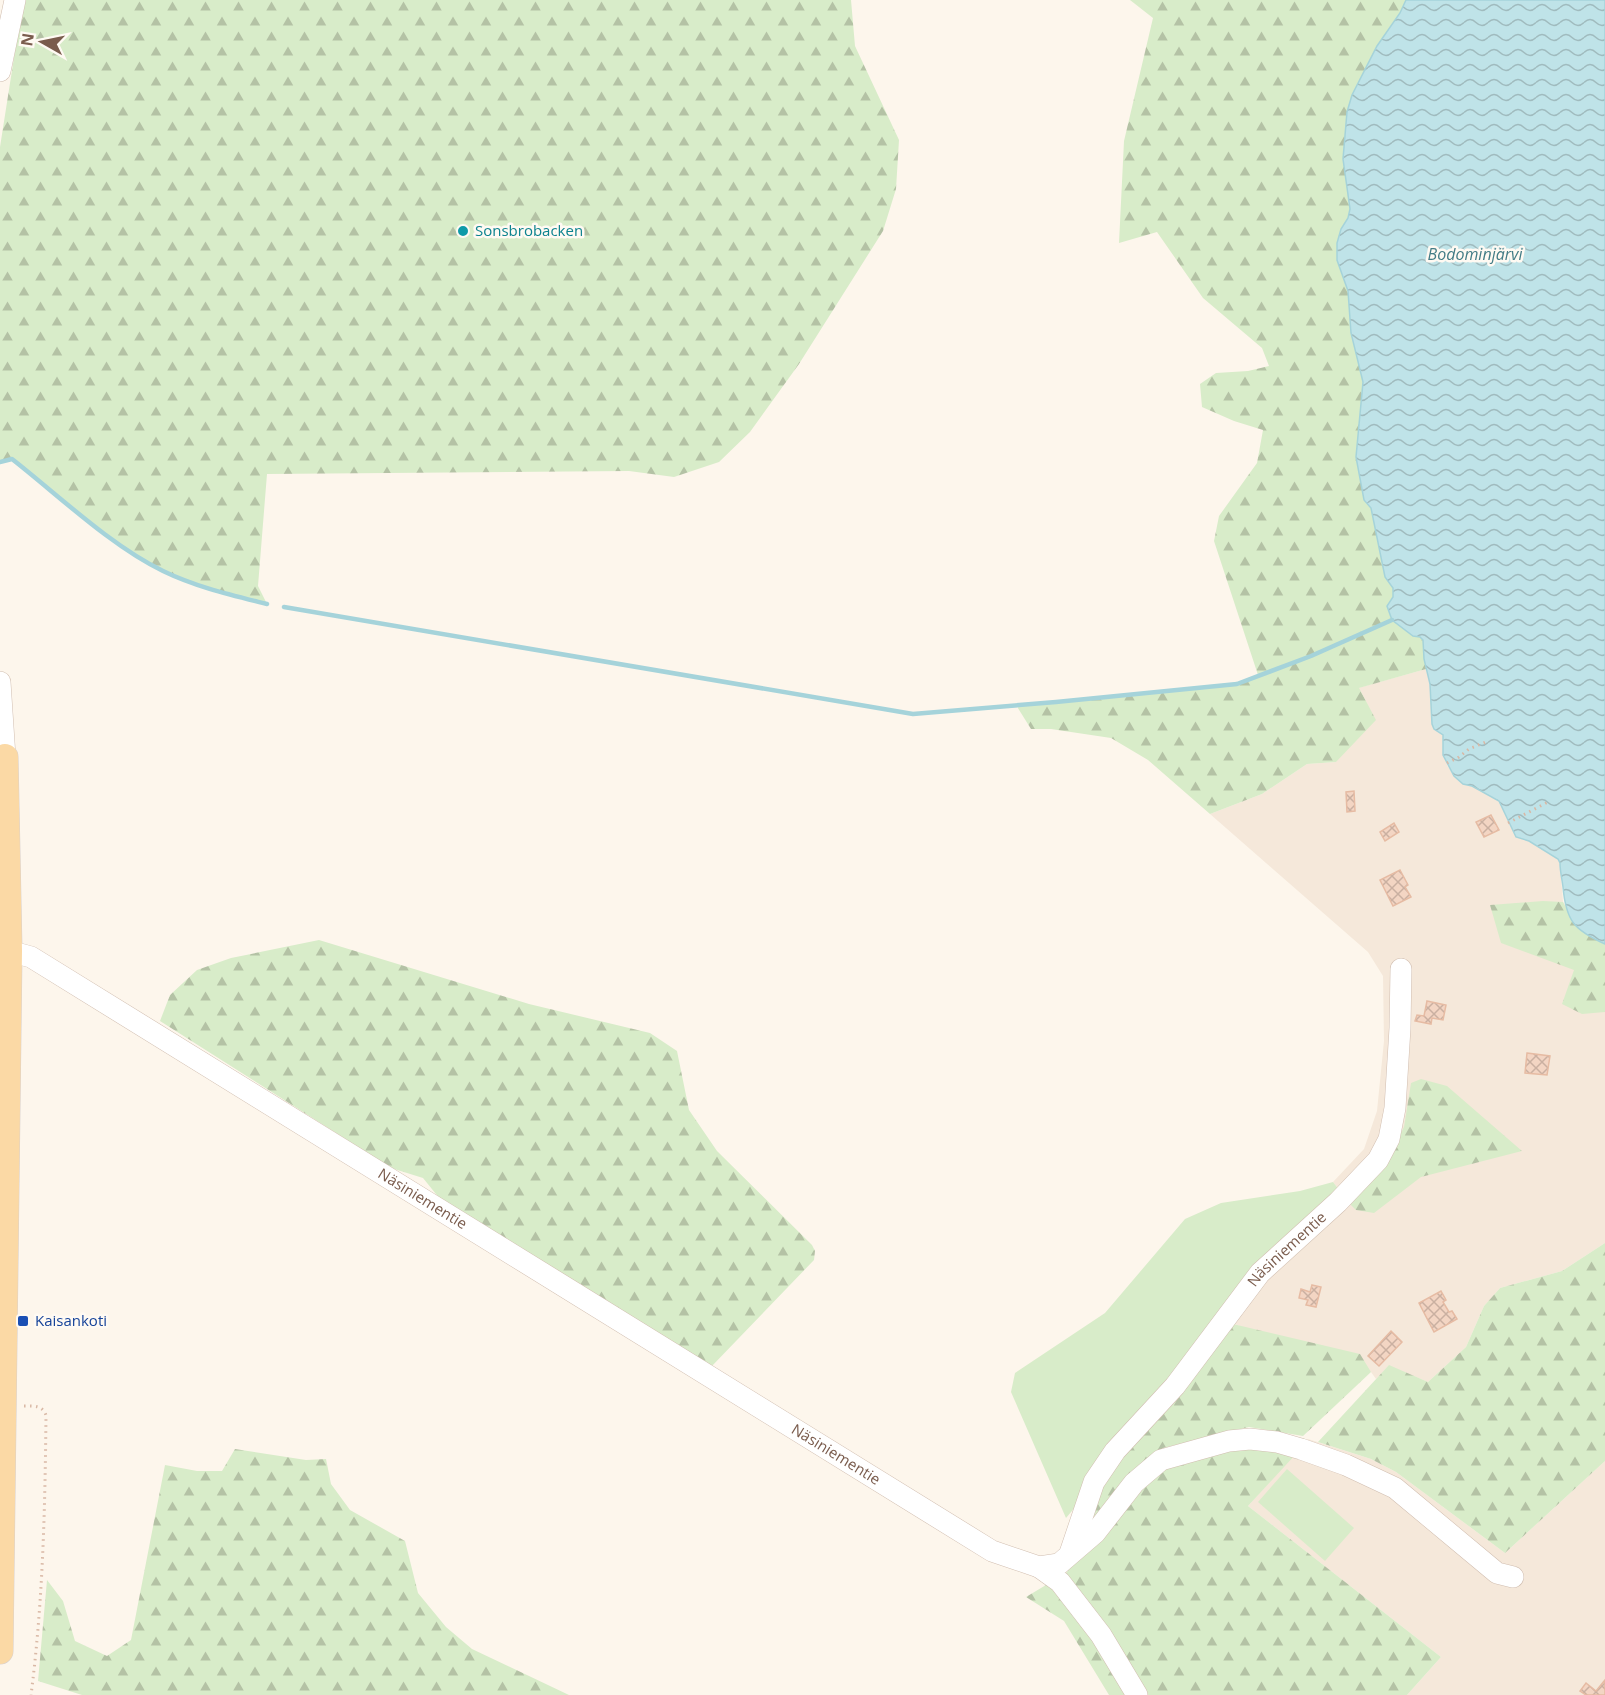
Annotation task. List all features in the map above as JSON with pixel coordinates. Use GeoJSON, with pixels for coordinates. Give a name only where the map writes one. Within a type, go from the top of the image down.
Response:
{"type":"FeatureCollection","features":[{"type":"Feature","properties":{"kind":"main road"},"geometry":{"type":"LineString","coordinates":[[0,1651],[4,1093],[9,951],[3,757]]}},
{"type":"Feature","properties":{"kind":"street"},"geometry":{"type":"LineString","coordinates":[[0,71],[15,0]]}},
{"type":"Feature","properties":{"kind":"street"},"geometry":{"type":"LineString","coordinates":[[0,682],[3,757]]}},
{"type":"Feature","properties":{"kind":"street","name":"Näsiniementie"},"geometry":{"type":"LineString","coordinates":[[9,951],[32,957],[955,1529],[992,1551],[1039,1567],[1060,1582],[1094,1626],[1137,1695]]}},
{"type":"Feature","properties":{"kind":"street","name":"Näsiniementie"},"geometry":{"type":"LineString","coordinates":[[1069,1557],[1094,1482],[1115,1451],[1175,1386],[1260,1274],[1338,1202],[1378,1160],[1389,1139],[1395,1108],[1401,969]]}},
{"type":"Feature","properties":{"kind":"street"},"geometry":{"type":"LineString","coordinates":[[1039,1567],[1059,1564],[1069,1557],[1095,1533],[1134,1483],[1161,1460],[1228,1441],[1250,1439],[1277,1442],[1302,1449],[1346,1465],[1395,1488],[1497,1573],[1513,1577]]}},
{"type":"Feature","properties":{"kind":"path"},"geometry":{"type":"LineString","coordinates":[[1447,763],[1469,749],[1488,741]]}},
{"type":"Feature","properties":{"kind":"path"},"geometry":{"type":"LineString","coordinates":[[1508,823],[1548,802]]}},
{"type":"Feature","properties":{"kind":"path"},"geometry":{"type":"LineString","coordinates":[[18,1405],[39,1406],[46,1415],[45,1528],[41,1611],[31,1695]]}},
{"type":"Feature","properties":{"kind":"shaded area"},"geometry":{"type":"Polygon","coordinates":[[[1426,669],[1430,684],[1432,724],[1434,729],[1443,735],[1447,765],[1454,776],[1463,784],[1472,786],[1499,801],[1516,837],[1529,841],[1558,859],[1563,902],[1588,936],[1605,944],[1605,1243],[1562,1271],[1500,1288],[1484,1306],[1466,1347],[1428,1382],[1389,1366],[1376,1379],[1371,1372],[1217,1318],[1340,1191],[1333,1182],[1364,1149],[1377,1111],[1384,1041],[1383,976],[1368,952],[1210,814],[1262,794],[1307,764],[1336,762],[1358,688],[1426,669]]]}},
{"type":"Feature","properties":{"kind":"shaded area"},"geometry":{"type":"Polygon","coordinates":[[[1308,1439],[1371,1459],[1396,1472],[1505,1553],[1605,1461],[1605,1695],[1407,1695],[1441,1657],[1248,1506],[1308,1439]]]}},
{"type":"Feature","properties":{"kind":"green space"},"geometry":{"type":"Polygon","coordinates":[[[23,0],[851,0],[855,46],[899,140],[896,189],[883,231],[799,364],[750,432],[719,462],[674,477],[629,471],[267,474],[258,586],[267,604],[201,586],[163,571],[104,534],[12,459],[0,462],[0,147],[23,0]]]}},
{"type":"Feature","properties":{"kind":"green space"},"geometry":{"type":"Polygon","coordinates":[[[1130,0],[1406,0],[1400,13],[1377,46],[1352,95],[1347,112],[1343,159],[1350,209],[1337,243],[1337,260],[1348,291],[1351,333],[1363,382],[1356,457],[1364,500],[1371,508],[1385,577],[1393,588],[1393,597],[1423,640],[1426,669],[1359,688],[1376,720],[1336,762],[1307,764],[1262,794],[1210,814],[1148,760],[1111,738],[1051,729],[1031,729],[1016,705],[1237,684],[1258,675],[1214,541],[1219,516],[1257,463],[1263,430],[1234,421],[1202,407],[1200,384],[1216,373],[1248,371],[1269,366],[1262,348],[1203,298],[1157,232],[1119,243],[1124,141],[1153,18],[1130,0]]]}},
{"type":"Feature","properties":{"kind":"green space"},"geometry":{"type":"Polygon","coordinates":[[[1543,901],[1563,902],[1579,928],[1605,944],[1605,1012],[1582,1014],[1562,1004],[1574,970],[1501,943],[1490,905],[1543,901]]]}},
{"type":"Feature","properties":{"kind":"green space"},"geometry":{"type":"Polygon","coordinates":[[[319,940],[529,1004],[650,1033],[677,1051],[689,1110],[717,1151],[812,1245],[815,1251],[814,1260],[711,1367],[440,1199],[423,1178],[391,1168],[160,1021],[170,995],[197,970],[231,958],[319,940]]]}},
{"type":"Feature","properties":{"kind":"green space"},"geometry":{"type":"Polygon","coordinates":[[[1421,1079],[1447,1086],[1522,1151],[1421,1177],[1374,1213],[1356,1210],[1349,1203],[1386,1161],[1404,1127],[1411,1083],[1421,1079]]]}},
{"type":"Feature","properties":{"kind":"green space"},"geometry":{"type":"Polygon","coordinates":[[[1333,1182],[1340,1191],[1066,1518],[1011,1392],[1015,1373],[1105,1313],[1185,1219],[1221,1203],[1300,1191],[1333,1182]]]}},
{"type":"Feature","properties":{"kind":"green space"},"geometry":{"type":"Polygon","coordinates":[[[1605,1243],[1605,1461],[1505,1553],[1396,1472],[1371,1459],[1318,1442],[1389,1365],[1428,1382],[1466,1347],[1484,1306],[1500,1288],[1562,1271],[1605,1243]]]}},
{"type":"Feature","properties":{"kind":"green space"},"geometry":{"type":"Polygon","coordinates":[[[1233,1324],[1360,1354],[1371,1372],[1303,1436],[1249,1427],[1163,1448],[1134,1473],[1091,1528],[1101,1484],[1233,1324]]]}},
{"type":"Feature","properties":{"kind":"green space"},"geometry":{"type":"Polygon","coordinates":[[[1253,1443],[1296,1454],[1248,1506],[1441,1657],[1407,1695],[1109,1695],[1064,1621],[1026,1597],[1066,1573],[1163,1465],[1253,1443]]]}},
{"type":"Feature","properties":{"kind":"green space"},"geometry":{"type":"Polygon","coordinates":[[[235,1449],[306,1460],[326,1459],[331,1484],[350,1510],[405,1541],[418,1593],[446,1627],[472,1649],[569,1695],[82,1695],[38,1681],[47,1580],[63,1601],[75,1641],[107,1656],[131,1640],[165,1465],[197,1471],[222,1471],[235,1449]]]}},
{"type":"Feature","properties":{"kind":"green space"},"geometry":{"type":"Polygon","coordinates":[[[1287,1469],[1354,1528],[1325,1561],[1258,1502],[1287,1469]]]}},
{"type":"Feature","properties":{"kind":"water","name":"Bodominjärvi"},"geometry":{"type":"Polygon","coordinates":[[[1406,0],[1605,0],[1605,944],[1579,929],[1569,916],[1558,859],[1529,841],[1516,837],[1499,801],[1472,786],[1463,784],[1454,776],[1443,755],[1443,735],[1434,729],[1432,724],[1430,684],[1424,659],[1423,640],[1413,636],[1392,620],[1387,606],[1393,597],[1393,588],[1385,577],[1371,508],[1364,500],[1356,457],[1363,382],[1351,333],[1348,291],[1337,260],[1337,243],[1350,209],[1343,159],[1347,112],[1352,95],[1377,46],[1400,13],[1406,0]]]}},
{"type":"Feature","properties":{"kind":"building"},"geometry":{"type":"Polygon","coordinates":[[[1354,791],[1355,811],[1347,812],[1346,792],[1354,791]]]}},
{"type":"Feature","properties":{"kind":"building"},"geometry":{"type":"Polygon","coordinates":[[[1491,815],[1499,830],[1484,837],[1476,822],[1491,815]]]}},
{"type":"Feature","properties":{"kind":"building"},"geometry":{"type":"Polygon","coordinates":[[[1394,823],[1399,832],[1385,841],[1380,832],[1394,823]]]}},
{"type":"Feature","properties":{"kind":"building"},"geometry":{"type":"Polygon","coordinates":[[[1400,870],[1411,897],[1393,906],[1380,880],[1400,870]]]}},
{"type":"Feature","properties":{"kind":"building"},"geometry":{"type":"Polygon","coordinates":[[[1427,1001],[1446,1005],[1443,1020],[1432,1018],[1431,1024],[1415,1021],[1417,1015],[1424,1016],[1427,1001]]]}},
{"type":"Feature","properties":{"kind":"building"},"geometry":{"type":"Polygon","coordinates":[[[1527,1053],[1550,1056],[1547,1075],[1525,1073],[1527,1053]]]}},
{"type":"Feature","properties":{"kind":"building"},"geometry":{"type":"Polygon","coordinates":[[[1312,1285],[1321,1287],[1316,1307],[1306,1305],[1308,1300],[1299,1298],[1301,1289],[1310,1292],[1312,1285]]]}},
{"type":"Feature","properties":{"kind":"building"},"geometry":{"type":"Polygon","coordinates":[[[1441,1291],[1446,1300],[1443,1302],[1457,1319],[1434,1332],[1419,1303],[1441,1291]]]}},
{"type":"Feature","properties":{"kind":"building"},"geometry":{"type":"Polygon","coordinates":[[[1391,1331],[1402,1342],[1379,1366],[1368,1356],[1391,1331]]]}},
{"type":"Feature","properties":{"kind":"building"},"geometry":{"type":"Polygon","coordinates":[[[1605,1680],[1605,1695],[1586,1695],[1580,1691],[1586,1683],[1596,1691],[1605,1680]]]}},
{"type":"Feature","properties":{"kind":"waterway"},"geometry":{"type":"LineString","coordinates":[[0,462],[12,459],[104,534],[163,571],[201,586],[267,604]]}},
{"type":"Feature","properties":{"kind":"waterway"},"geometry":{"type":"LineString","coordinates":[[284,607],[913,714],[1237,684],[1311,656],[1392,620]]}},
{"type":"Feature","properties":{"kind":"place","name":"Sonsbrobacken"},"geometry":{"type":"Point","coordinates":[463,231]}},
{"type":"Feature","properties":{"kind":"place","name":"Kaisankoti"},"geometry":{"type":"Point","coordinates":[23,1321]}}]}
